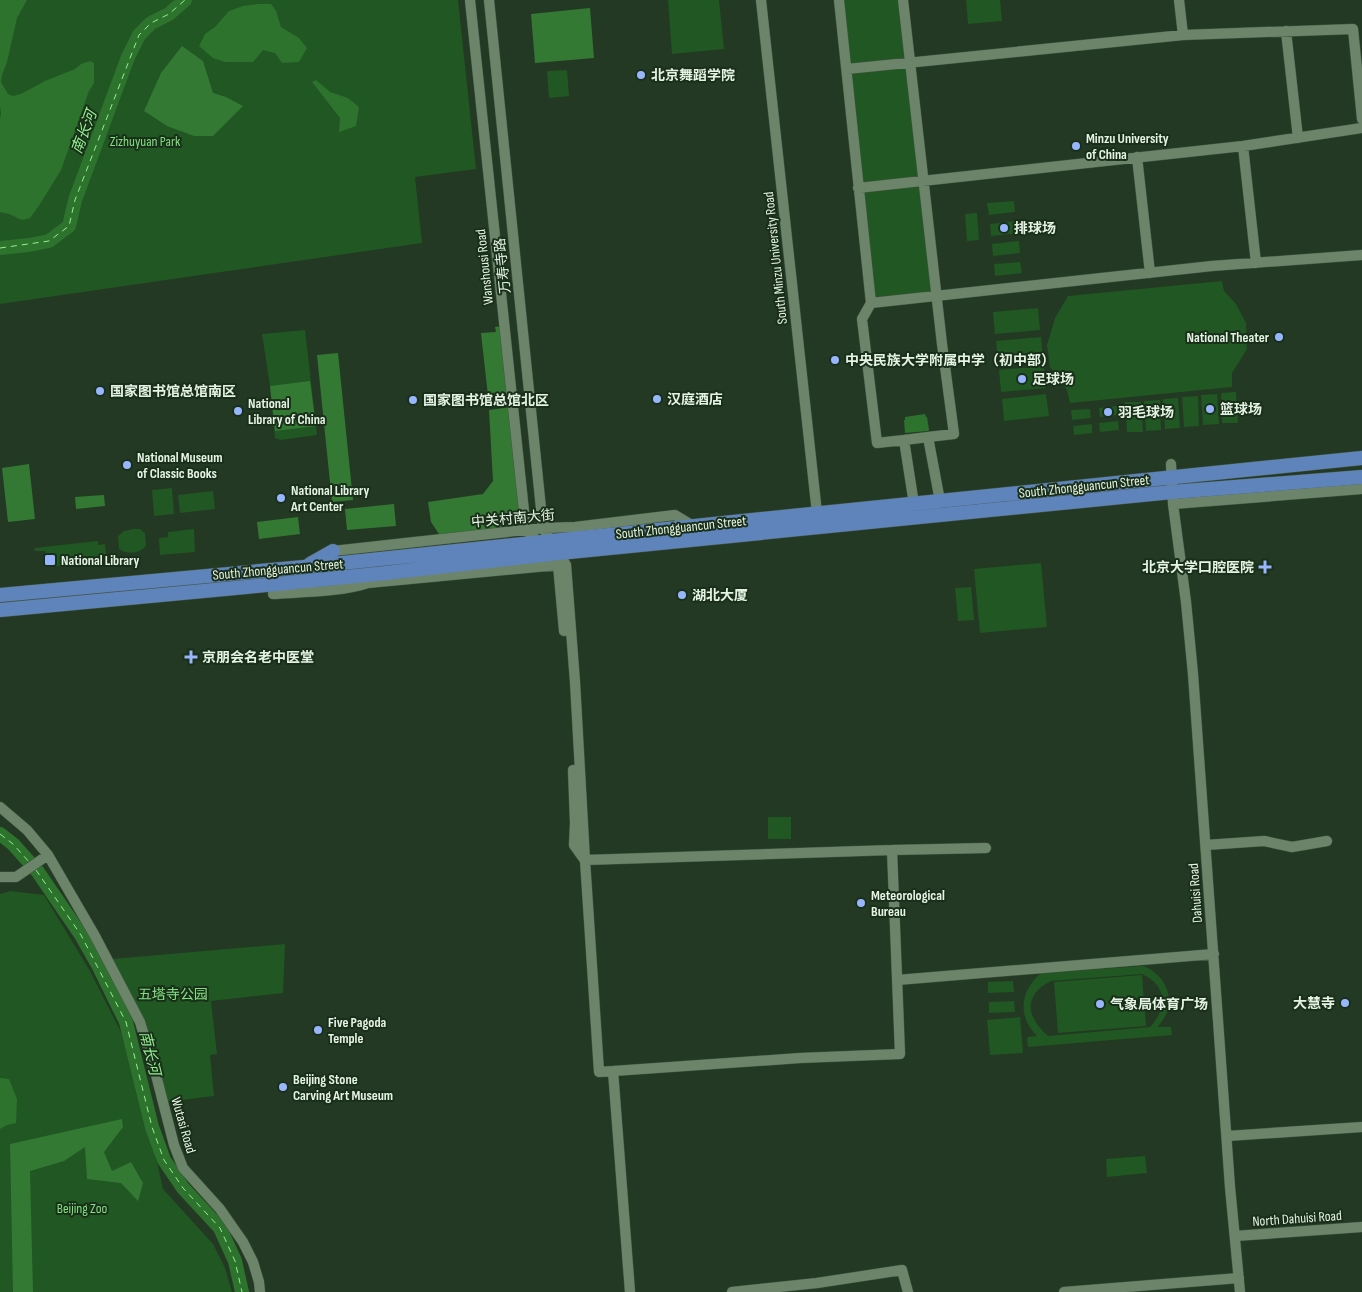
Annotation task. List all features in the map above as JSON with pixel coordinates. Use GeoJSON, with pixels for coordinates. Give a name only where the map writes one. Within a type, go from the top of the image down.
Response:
{"type":"FeatureCollection","features":[{"type":"Feature","properties":{"kind":"main road","name":"South Zhongguancun Street"},"geometry":{"type":"LineString","coordinates":[[0,610],[386,573],[1172,484],[1362,458]]}},
{"type":"Feature","properties":{"kind":"main road","name":"South Zhongguancun Street"},"geometry":{"type":"LineString","coordinates":[[0,595],[304,567],[554,553],[693,526],[940,501],[1172,484],[1362,477]]}},
{"type":"Feature","properties":{"kind":"main road"},"geometry":{"type":"LineString","coordinates":[[304,567],[333,551]]}},
{"type":"Feature","properties":{"kind":"main road"},"geometry":{"type":"LineString","coordinates":[[368,583],[386,573]]}},
{"type":"Feature","properties":{"kind":"main road"},"geometry":{"type":"LineString","coordinates":[[246,587],[273,594]]}},
{"type":"Feature","properties":{"kind":"street","name":"Wanshousi Road"},"geometry":{"type":"LineString","coordinates":[[470,0],[526,530]]}},
{"type":"Feature","properties":{"kind":"street","name":"万寿寺路"},"geometry":{"type":"LineString","coordinates":[[489,0],[543,528]]}},
{"type":"Feature","properties":{"kind":"street","name":"South Minzu University Road"},"geometry":{"type":"LineString","coordinates":[[761,0],[817,513]]}},
{"type":"Feature","properties":{"kind":"street"},"geometry":{"type":"LineString","coordinates":[[839,0],[871,303],[862,318],[877,442],[954,434],[903,0]]}},
{"type":"Feature","properties":{"kind":"street"},"geometry":{"type":"LineString","coordinates":[[1179,0],[1183,35]]}},
{"type":"Feature","properties":{"kind":"street"},"geometry":{"type":"LineString","coordinates":[[846,69],[1183,35],[1352,29],[1362,119]]}},
{"type":"Feature","properties":{"kind":"street"},"geometry":{"type":"LineString","coordinates":[[1286,31],[1298,138]]}},
{"type":"Feature","properties":{"kind":"street"},"geometry":{"type":"LineString","coordinates":[[858,188],[1243,146],[1362,128]]}},
{"type":"Feature","properties":{"kind":"street"},"geometry":{"type":"LineString","coordinates":[[1243,146],[1256,263]]}},
{"type":"Feature","properties":{"kind":"street"},"geometry":{"type":"LineString","coordinates":[[1137,157],[1150,273]]}},
{"type":"Feature","properties":{"kind":"street"},"geometry":{"type":"LineString","coordinates":[[871,303],[1212,266],[1362,255]]}},
{"type":"Feature","properties":{"kind":"street"},"geometry":{"type":"LineString","coordinates":[[928,437],[940,501]]}},
{"type":"Feature","properties":{"kind":"street"},"geometry":{"type":"LineString","coordinates":[[904,440],[914,504]]}},
{"type":"Feature","properties":{"kind":"street","name":"South Zhongguancun Street"},"geometry":{"type":"LineString","coordinates":[[1172,484],[1362,489]]}},
{"type":"Feature","properties":{"kind":"street","name":"Dahuisi Road"},"geometry":{"type":"LineString","coordinates":[[1172,484],[1187,611],[1240,1292]]}},
{"type":"Feature","properties":{"kind":"street","name":"中关村南大街"},"geometry":{"type":"LineString","coordinates":[[333,551],[676,515],[693,526]]}},
{"type":"Feature","properties":{"kind":"street"},"geometry":{"type":"LineString","coordinates":[[543,528],[554,553],[575,682],[599,1072],[800,1058],[900,1054],[892,850]]}},
{"type":"Feature","properties":{"kind":"street"},"geometry":{"type":"LineString","coordinates":[[526,530],[554,553]]}},
{"type":"Feature","properties":{"kind":"street"},"geometry":{"type":"LineString","coordinates":[[273,594],[358,587],[368,583],[554,553]]}},
{"type":"Feature","properties":{"kind":"street","name":"Wutasi Road"},"geometry":{"type":"LineString","coordinates":[[0,807],[27,830],[48,855],[95,936],[140,1022],[174,1145],[183,1168],[220,1209],[243,1242],[253,1262],[260,1292]]}},
{"type":"Feature","properties":{"kind":"street"},"geometry":{"type":"LineString","coordinates":[[1206,845],[1264,841],[1292,847],[1327,841]]}},
{"type":"Feature","properties":{"kind":"street"},"geometry":{"type":"LineString","coordinates":[[585,860],[986,848]]}},
{"type":"Feature","properties":{"kind":"street"},"geometry":{"type":"LineString","coordinates":[[0,876],[16,877],[48,855]]}},
{"type":"Feature","properties":{"kind":"street"},"geometry":{"type":"LineString","coordinates":[[897,980],[1214,954]]}},
{"type":"Feature","properties":{"kind":"street"},"geometry":{"type":"LineString","coordinates":[[613,1071],[630,1292]]}},
{"type":"Feature","properties":{"kind":"street"},"geometry":{"type":"LineString","coordinates":[[1227,1136],[1362,1127]]}},
{"type":"Feature","properties":{"kind":"street","name":"North Dahuisi Road"},"geometry":{"type":"LineString","coordinates":[[1235,1236],[1362,1227]]}},
{"type":"Feature","properties":{"kind":"street"},"geometry":{"type":"LineString","coordinates":[[732,1292],[817,1283],[902,1270],[908,1292]]}},
{"type":"Feature","properties":{"kind":"street"},"geometry":{"type":"LineString","coordinates":[[1064,1292],[1239,1278]]}},
{"type":"Feature","properties":{"kind":"green space","name":"Zizhuyuan Park"},"geometry":{"type":"Polygon","coordinates":[[[0,0],[458,0],[476,169],[415,177],[422,243],[0,304],[0,0]]]}},
{"type":"Feature","properties":{"kind":"green space"},"geometry":{"type":"Polygon","coordinates":[[[668,0],[719,0],[724,49],[672,54],[668,0]]]}},
{"type":"Feature","properties":{"kind":"green space"},"geometry":{"type":"Polygon","coordinates":[[[839,0],[903,0],[937,296],[871,303],[839,0]]]}},
{"type":"Feature","properties":{"kind":"green space"},"geometry":{"type":"Polygon","coordinates":[[[966,0],[1000,0],[1002,21],[968,24],[966,0]]]}},
{"type":"Feature","properties":{"kind":"green space"},"geometry":{"type":"Polygon","coordinates":[[[567,70],[569,96],[549,98],[547,71],[567,70]]]}},
{"type":"Feature","properties":{"kind":"green space","name":"排球场"},"geometry":{"type":"Polygon","coordinates":[[[1014,201],[1015,212],[989,215],[987,203],[1014,201]]]}},
{"type":"Feature","properties":{"kind":"green space","name":"排球场"},"geometry":{"type":"Polygon","coordinates":[[[977,213],[979,240],[967,241],[965,214],[977,213]]]}},
{"type":"Feature","properties":{"kind":"green space","name":"排球场"},"geometry":{"type":"Polygon","coordinates":[[[1017,221],[1018,233],[991,236],[990,224],[1017,221]]]}},
{"type":"Feature","properties":{"kind":"green space","name":"排球场"},"geometry":{"type":"Polygon","coordinates":[[[1019,241],[1020,253],[993,256],[992,244],[1019,241]]]}},
{"type":"Feature","properties":{"kind":"green space","name":"排球场"},"geometry":{"type":"Polygon","coordinates":[[[1020,262],[1022,273],[995,276],[994,264],[1020,262]]]}},
{"type":"Feature","properties":{"kind":"green space"},"geometry":{"type":"Polygon","coordinates":[[[1222,281],[1224,291],[1236,304],[1246,323],[1247,349],[1232,373],[1232,387],[1070,403],[1067,390],[1050,367],[1047,345],[1055,318],[1068,296],[1222,281]]]}},
{"type":"Feature","properties":{"kind":"green space","name":"足球场"},"geometry":{"type":"Polygon","coordinates":[[[1038,308],[1040,330],[995,334],[993,312],[1038,308]]]}},
{"type":"Feature","properties":{"kind":"green space"},"geometry":{"type":"Polygon","coordinates":[[[305,330],[317,435],[280,440],[275,438],[262,334],[305,330]]]}},
{"type":"Feature","properties":{"kind":"green space","name":"足球场"},"geometry":{"type":"Polygon","coordinates":[[[1041,337],[1043,359],[998,363],[996,341],[1041,337]]]}},
{"type":"Feature","properties":{"kind":"green space","name":"足球场"},"geometry":{"type":"Polygon","coordinates":[[[1044,366],[1046,388],[1001,392],[999,370],[1044,366]]]}},
{"type":"Feature","properties":{"kind":"green space","name":"篮球场"},"geometry":{"type":"Polygon","coordinates":[[[1236,392],[1238,423],[1222,423],[1221,393],[1236,392]]]}},
{"type":"Feature","properties":{"kind":"green space","name":"足球场"},"geometry":{"type":"Polygon","coordinates":[[[1046,394],[1049,416],[1004,421],[1002,399],[1046,394]]]}},
{"type":"Feature","properties":{"kind":"green space","name":"篮球场"},"geometry":{"type":"Polygon","coordinates":[[[1217,394],[1219,424],[1203,425],[1201,395],[1217,394]]]}},
{"type":"Feature","properties":{"kind":"green space","name":"篮球场"},"geometry":{"type":"Polygon","coordinates":[[[1198,396],[1199,426],[1184,427],[1182,397],[1198,396]]]}},
{"type":"Feature","properties":{"kind":"green space","name":"篮球场"},"geometry":{"type":"Polygon","coordinates":[[[1178,398],[1180,428],[1165,429],[1163,399],[1178,398]]]}},
{"type":"Feature","properties":{"kind":"green space"},"geometry":{"type":"Polygon","coordinates":[[[1160,400],[1161,430],[1146,431],[1144,401],[1160,400]]]}},
{"type":"Feature","properties":{"kind":"green space"},"geometry":{"type":"Polygon","coordinates":[[[1125,402],[1141,402],[1143,432],[1127,432],[1125,402]]]}},
{"type":"Feature","properties":{"kind":"green space","name":"羽毛球场"},"geometry":{"type":"Polygon","coordinates":[[[1117,406],[1118,415],[1100,417],[1099,408],[1117,406]]]}},
{"type":"Feature","properties":{"kind":"green space","name":"羽毛球场"},"geometry":{"type":"Polygon","coordinates":[[[1090,409],[1091,418],[1072,420],[1071,410],[1090,409]]]}},
{"type":"Feature","properties":{"kind":"green space","name":"羽毛球场"},"geometry":{"type":"Polygon","coordinates":[[[1118,421],[1119,430],[1100,432],[1099,423],[1118,421]]]}},
{"type":"Feature","properties":{"kind":"green space","name":"羽毛球场"},"geometry":{"type":"Polygon","coordinates":[[[1092,424],[1092,433],[1074,435],[1073,426],[1092,424]]]}},
{"type":"Feature","properties":{"kind":"green space"},"geometry":{"type":"Polygon","coordinates":[[[172,488],[174,514],[154,516],[152,490],[172,488]]]}},
{"type":"Feature","properties":{"kind":"green space"},"geometry":{"type":"Polygon","coordinates":[[[213,491],[215,509],[180,513],[178,495],[213,491]]]}},
{"type":"Feature","properties":{"kind":"green space"},"geometry":{"type":"Polygon","coordinates":[[[140,529],[145,533],[146,546],[140,551],[133,553],[119,549],[118,536],[124,531],[140,529]]]}},
{"type":"Feature","properties":{"kind":"green space"},"geometry":{"type":"Polygon","coordinates":[[[194,529],[195,552],[160,555],[159,538],[168,537],[168,532],[194,529]]]}},
{"type":"Feature","properties":{"kind":"green space"},"geometry":{"type":"Polygon","coordinates":[[[98,541],[98,545],[105,544],[107,562],[46,567],[45,551],[35,551],[34,548],[98,541]]]}},
{"type":"Feature","properties":{"kind":"green space"},"geometry":{"type":"Polygon","coordinates":[[[1041,563],[1047,627],[980,633],[974,569],[1041,563]]]}},
{"type":"Feature","properties":{"kind":"green space"},"geometry":{"type":"Polygon","coordinates":[[[971,587],[974,620],[958,621],[955,588],[971,587]]]}},
{"type":"Feature","properties":{"kind":"green space"},"geometry":{"type":"Polygon","coordinates":[[[768,817],[791,817],[791,839],[768,839],[768,817]]]}},
{"type":"Feature","properties":{"kind":"green space","name":"Beijing Zoo"},"geometry":{"type":"Polygon","coordinates":[[[10,891],[44,895],[90,971],[121,1032],[163,1189],[213,1244],[225,1268],[232,1292],[0,1292],[0,894],[10,891]]]}},
{"type":"Feature","properties":{"kind":"green space","name":"五塔寺公园"},"geometry":{"type":"Polygon","coordinates":[[[285,944],[283,993],[211,1001],[217,1054],[210,1055],[214,1096],[165,1102],[112,959],[285,944]]]}},
{"type":"Feature","properties":{"kind":"green space"},"geometry":{"type":"Polygon","coordinates":[[[1143,966],[1160,977],[1167,989],[1169,996],[1168,1010],[1158,1027],[1171,1027],[1172,1035],[1028,1047],[1027,1037],[1037,1036],[1026,1020],[1024,1012],[1025,996],[1034,980],[1041,973],[1143,966]],[[1142,974],[1051,981],[1036,993],[1032,1000],[1032,1014],[1035,1021],[1048,1036],[1150,1027],[1160,1012],[1162,998],[1156,984],[1142,974]]]}},
{"type":"Feature","properties":{"kind":"green space","name":"气象局体育广场"},"geometry":{"type":"Polygon","coordinates":[[[1142,975],[1146,1026],[1058,1033],[1054,982],[1142,975]]]}},
{"type":"Feature","properties":{"kind":"green space"},"geometry":{"type":"Polygon","coordinates":[[[1013,981],[1014,992],[988,993],[988,982],[1013,981]]]}},
{"type":"Feature","properties":{"kind":"green space"},"geometry":{"type":"Polygon","coordinates":[[[1014,1001],[1015,1012],[989,1013],[989,1002],[1014,1001]]]}},
{"type":"Feature","properties":{"kind":"green space"},"geometry":{"type":"Polygon","coordinates":[[[1020,1017],[1023,1053],[990,1055],[987,1020],[1020,1017]]]}},
{"type":"Feature","properties":{"kind":"green space"},"geometry":{"type":"Polygon","coordinates":[[[1145,1156],[1147,1173],[1107,1177],[1106,1159],[1145,1156]]]}},
{"type":"Feature","properties":{"kind":"shaded area"},"geometry":{"type":"Polygon","coordinates":[[[0,0],[27,0],[17,18],[7,62],[2,75],[1,82],[8,94],[13,96],[21,94],[45,81],[75,69],[81,64],[90,61],[94,63],[94,83],[89,91],[61,170],[30,218],[22,220],[0,212],[0,0]]]}},
{"type":"Feature","properties":{"kind":"shaded area"},"geometry":{"type":"Polygon","coordinates":[[[257,4],[271,4],[276,11],[281,27],[299,38],[307,48],[299,62],[282,63],[275,53],[263,50],[253,62],[225,62],[213,58],[199,46],[205,34],[215,27],[229,11],[257,4]]]}},
{"type":"Feature","properties":{"kind":"shaded area"},"geometry":{"type":"Polygon","coordinates":[[[590,8],[594,58],[535,63],[531,14],[590,8]]]}},
{"type":"Feature","properties":{"kind":"shaded area"},"geometry":{"type":"Polygon","coordinates":[[[182,46],[203,61],[213,93],[243,106],[213,136],[194,136],[167,126],[144,111],[161,73],[182,46]]]}},
{"type":"Feature","properties":{"kind":"shaded area"},"geometry":{"type":"Polygon","coordinates":[[[316,80],[330,92],[348,98],[359,107],[356,126],[339,132],[340,118],[312,82],[316,80]]]}},
{"type":"Feature","properties":{"kind":"shaded area"},"geometry":{"type":"Polygon","coordinates":[[[502,326],[509,393],[488,396],[481,333],[496,332],[495,327],[502,326]]]}},
{"type":"Feature","properties":{"kind":"shaded area"},"geometry":{"type":"Polygon","coordinates":[[[338,353],[353,500],[332,502],[317,355],[338,353]]]}},
{"type":"Feature","properties":{"kind":"shaded area"},"geometry":{"type":"Polygon","coordinates":[[[310,381],[316,426],[275,431],[270,386],[310,381]]]}},
{"type":"Feature","properties":{"kind":"shaded area"},"geometry":{"type":"Polygon","coordinates":[[[511,407],[521,513],[505,516],[505,530],[441,537],[431,522],[428,502],[483,494],[493,481],[489,410],[511,407]]]}},
{"type":"Feature","properties":{"kind":"shaded area"},"geometry":{"type":"Polygon","coordinates":[[[925,414],[928,431],[905,433],[905,417],[925,414]]]}},
{"type":"Feature","properties":{"kind":"shaded area"},"geometry":{"type":"Polygon","coordinates":[[[29,464],[35,519],[8,522],[2,468],[29,464]]]}},
{"type":"Feature","properties":{"kind":"shaded area"},"geometry":{"type":"Polygon","coordinates":[[[104,495],[105,506],[76,509],[75,497],[104,495]]]}},
{"type":"Feature","properties":{"kind":"shaded area"},"geometry":{"type":"Polygon","coordinates":[[[394,504],[396,526],[347,530],[345,509],[394,504]]]}},
{"type":"Feature","properties":{"kind":"shaded area"},"geometry":{"type":"Polygon","coordinates":[[[298,517],[300,534],[259,539],[257,522],[298,517]]]}},
{"type":"Feature","properties":{"kind":"shaded area"},"geometry":{"type":"Polygon","coordinates":[[[0,1078],[9,1079],[17,1099],[16,1123],[0,1129],[0,1078]]]}},
{"type":"Feature","properties":{"kind":"shaded area"},"geometry":{"type":"Polygon","coordinates":[[[122,1119],[123,1127],[104,1152],[112,1171],[131,1162],[143,1183],[138,1201],[121,1183],[87,1179],[85,1147],[64,1161],[30,1171],[33,1292],[13,1292],[10,1144],[122,1119]]]}},
{"type":"Feature","properties":{"kind":"waterway","name":"南长河"},"geometry":{"type":"LineString","coordinates":[[0,248],[49,241],[69,226],[75,200],[128,57],[139,35],[151,23],[169,14],[185,0]]}},
{"type":"Feature","properties":{"kind":"waterway","name":"南长河"},"geometry":{"type":"LineString","coordinates":[[0,834],[13,844],[38,872],[81,935],[98,965],[126,1022],[152,1127],[164,1160],[183,1188],[220,1228],[235,1261],[242,1292]]}},
{"type":"Feature","properties":{"kind":"ferry route"},"geometry":{"type":"LineString","coordinates":[[0,248],[49,241],[69,226],[75,200],[139,35],[151,23],[169,14],[185,0]]}},
{"type":"Feature","properties":{"kind":"ferry route"},"geometry":{"type":"LineString","coordinates":[[0,834],[13,844],[30,863]]}},
{"type":"Feature","properties":{"kind":"ferry route"},"geometry":{"type":"LineString","coordinates":[[36,870],[81,935],[126,1022],[152,1127],[164,1160],[183,1188],[220,1228],[235,1261],[242,1292]]}},
{"type":"Feature","properties":{"kind":"place","name":"北京舞蹈学院"},"geometry":{"type":"Point","coordinates":[641,75]}},
{"type":"Feature","properties":{"kind":"place","name":"Minzu University of China"},"geometry":{"type":"Point","coordinates":[1076,146]}},
{"type":"Feature","properties":{"kind":"place","name":"排球场"},"geometry":{"type":"Point","coordinates":[1004,228]}},
{"type":"Feature","properties":{"kind":"place","name":"National Theater"},"geometry":{"type":"Point","coordinates":[1279,337]}},
{"type":"Feature","properties":{"kind":"place","name":"中央民族大学附属中学（初中部）"},"geometry":{"type":"Point","coordinates":[835,360]}},
{"type":"Feature","properties":{"kind":"place","name":"足球场"},"geometry":{"type":"Point","coordinates":[1022,379]}},
{"type":"Feature","properties":{"kind":"place","name":"国家图书馆总馆南区"},"geometry":{"type":"Point","coordinates":[100,391]}},
{"type":"Feature","properties":{"kind":"place","name":"汉庭酒店"},"geometry":{"type":"Point","coordinates":[657,399]}},
{"type":"Feature","properties":{"kind":"place","name":"国家图书馆总馆北区"},"geometry":{"type":"Point","coordinates":[413,400]}},
{"type":"Feature","properties":{"kind":"place","name":"篮球场"},"geometry":{"type":"Point","coordinates":[1210,409]}},
{"type":"Feature","properties":{"kind":"place","name":"National Library of China"},"geometry":{"type":"Point","coordinates":[238,411]}},
{"type":"Feature","properties":{"kind":"place","name":"羽毛球场"},"geometry":{"type":"Point","coordinates":[1108,412]}},
{"type":"Feature","properties":{"kind":"place","name":"National Museum of Classic Books"},"geometry":{"type":"Point","coordinates":[127,465]}},
{"type":"Feature","properties":{"kind":"place","name":"National Library Art Center"},"geometry":{"type":"Point","coordinates":[281,498]}},
{"type":"Feature","properties":{"kind":"place","name":"National Library"},"geometry":{"type":"Point","coordinates":[50,560]}},
{"type":"Feature","properties":{"kind":"place","name":"北京大学口腔医院"},"geometry":{"type":"Point","coordinates":[1265,567]}},
{"type":"Feature","properties":{"kind":"place","name":"湖北大厦"},"geometry":{"type":"Point","coordinates":[682,595]}},
{"type":"Feature","properties":{"kind":"place","name":"京朋会名老中医堂"},"geometry":{"type":"Point","coordinates":[191,657]}},
{"type":"Feature","properties":{"kind":"place","name":"Meteorological Bureau"},"geometry":{"type":"Point","coordinates":[861,903]}},
{"type":"Feature","properties":{"kind":"place","name":"大慧寺"},"geometry":{"type":"Point","coordinates":[1345,1003]}},
{"type":"Feature","properties":{"kind":"place","name":"气象局体育广场"},"geometry":{"type":"Point","coordinates":[1100,1004]}},
{"type":"Feature","properties":{"kind":"place","name":"Five Pagoda Temple"},"geometry":{"type":"Point","coordinates":[318,1030]}},
{"type":"Feature","properties":{"kind":"place","name":"Beijing Stone Carving Art Museum"},"geometry":{"type":"Point","coordinates":[283,1087]}}]}
